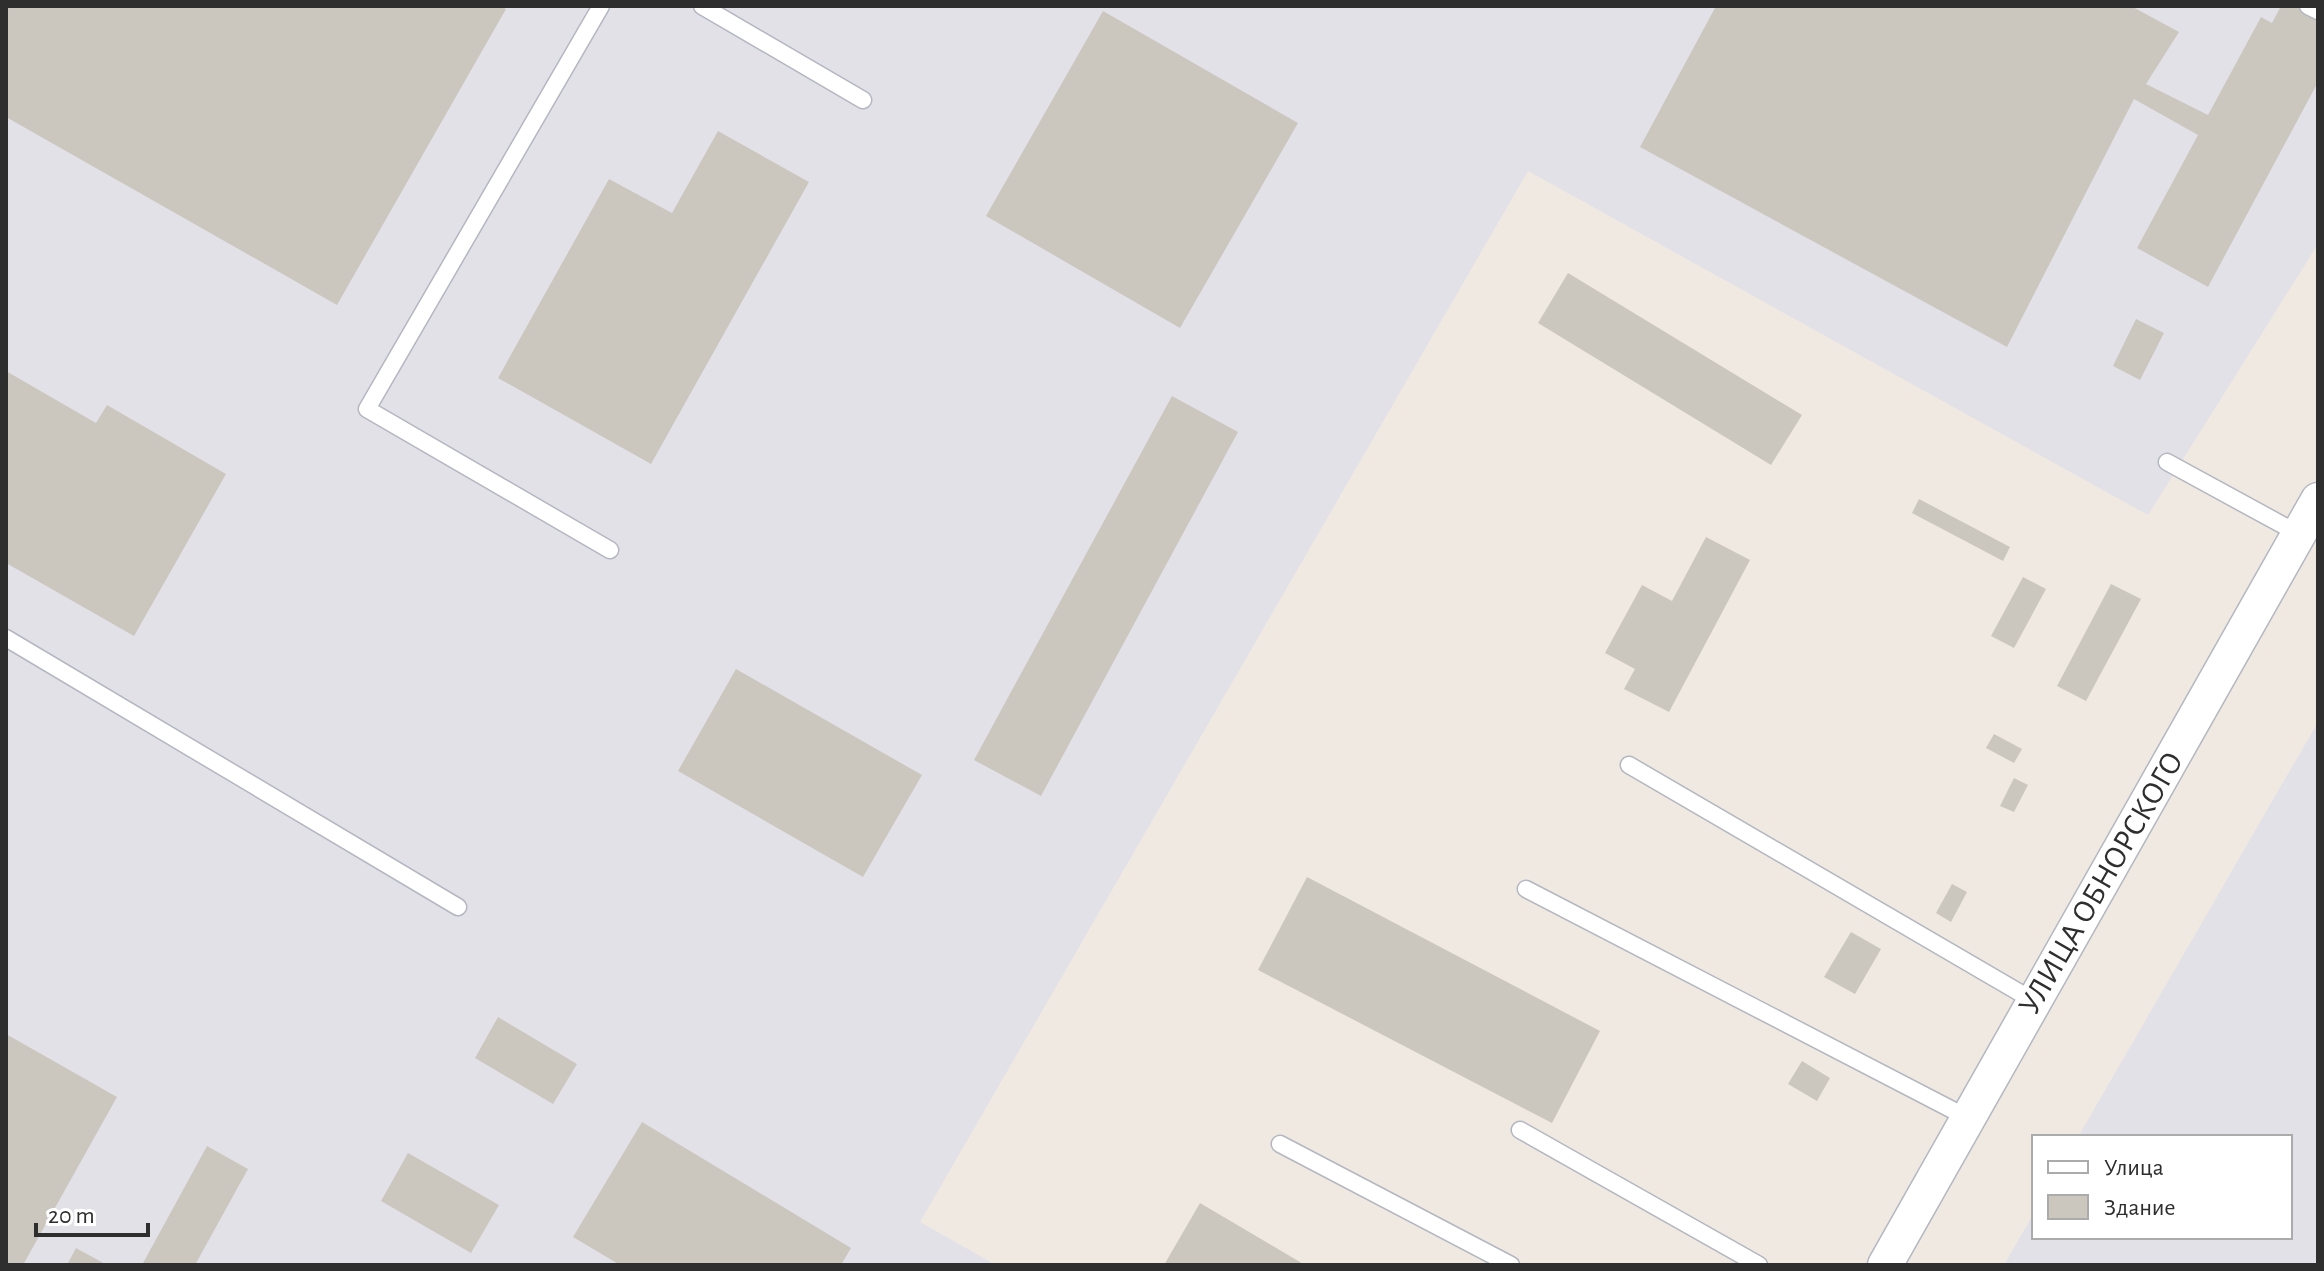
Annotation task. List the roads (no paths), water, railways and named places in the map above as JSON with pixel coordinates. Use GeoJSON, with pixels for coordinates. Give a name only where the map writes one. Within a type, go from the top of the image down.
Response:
{"type":"FeatureCollection","features":[{"type":"Feature","properties":{"kind":"street","name":"УЛИЦА ОБНОРСКОГО"},"geometry":{"type":"LineString","coordinates":[[1885,1265],[2318,500]]}},
{"type":"Feature","properties":{"kind":"lane"},"geometry":{"type":"LineString","coordinates":[[601,6],[367,409],[610,550]]}},
{"type":"Feature","properties":{"kind":"lane"},"geometry":{"type":"LineString","coordinates":[[702,6],[863,100]]}},
{"type":"Feature","properties":{"kind":"lane"},"geometry":{"type":"LineString","coordinates":[[2308,6],[2318,11]]}},
{"type":"Feature","properties":{"kind":"lane"},"geometry":{"type":"LineString","coordinates":[[2167,462],[2299,534]]}},
{"type":"Feature","properties":{"kind":"lane"},"geometry":{"type":"LineString","coordinates":[[6,638],[458,907]]}},
{"type":"Feature","properties":{"kind":"lane"},"geometry":{"type":"LineString","coordinates":[[1629,765],[2034,1001]]}},
{"type":"Feature","properties":{"kind":"lane"},"geometry":{"type":"LineString","coordinates":[[1526,889],[1968,1118]]}},
{"type":"Feature","properties":{"kind":"lane"},"geometry":{"type":"LineString","coordinates":[[1520,1130],[1759,1265]]}},
{"type":"Feature","properties":{"kind":"lane"},"geometry":{"type":"LineString","coordinates":[[1280,1144],[1511,1265]]}}]}
